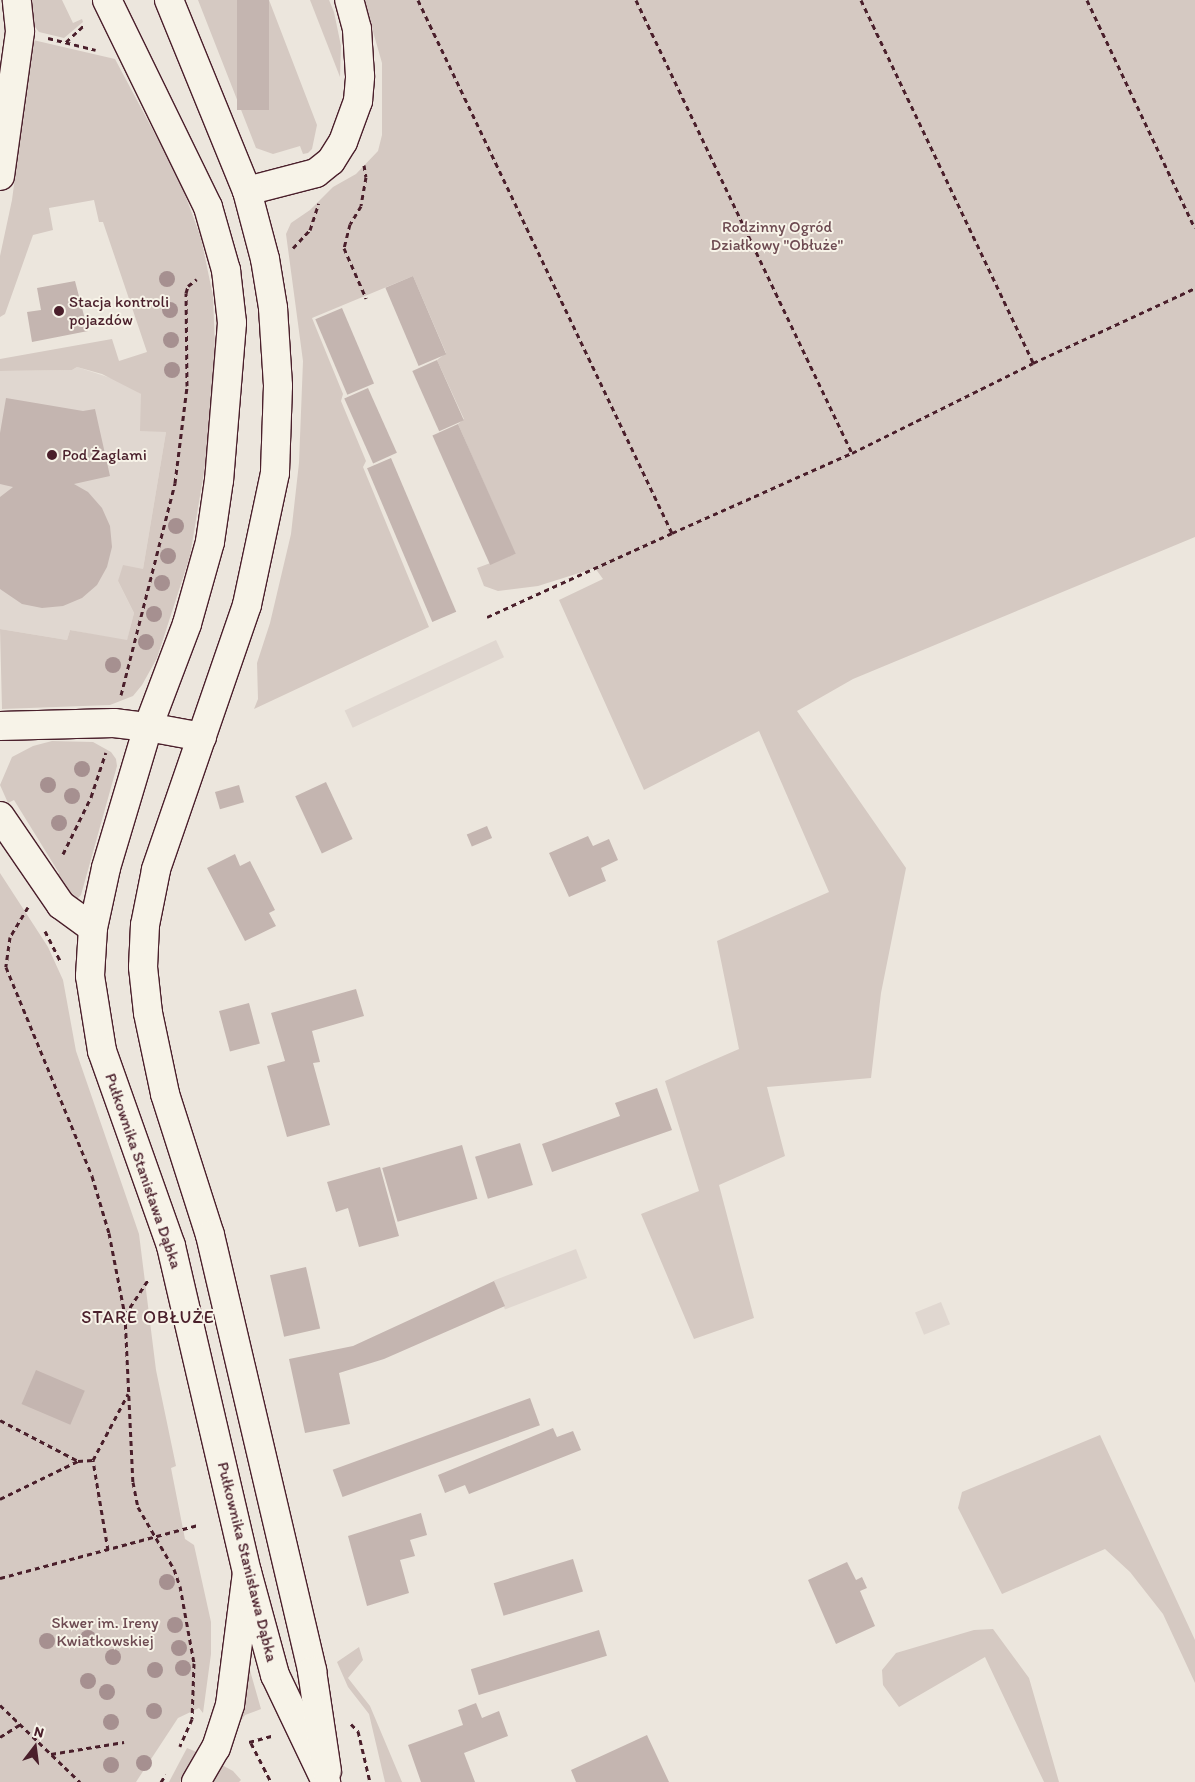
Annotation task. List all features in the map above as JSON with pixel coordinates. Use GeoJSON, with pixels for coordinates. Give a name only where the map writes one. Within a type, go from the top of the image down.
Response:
{"type":"FeatureCollection","features":[{"type":"Feature","properties":{"kind":"main road"},"geometry":{"type":"LineString","coordinates":[[0,176],[20,32],[17,0]]}},
{"type":"Feature","properties":{"kind":"main road","name":"Pułkownika Stanisława Dąbka"},"geometry":{"type":"LineString","coordinates":[[107,0],[208,207],[226,270],[232,323],[219,480],[210,542],[190,615],[148,727],[106,868],[93,928],[90,976],[102,1051],[171,1246],[247,1572],[275,1675],[327,1782]]}},
{"type":"Feature","properties":{"kind":"main road","name":"Pułkownika Stanisława Dąbka"},"geometry":{"type":"LineString","coordinates":[[168,0],[247,191],[265,259],[273,308],[278,386],[275,473],[247,605],[156,870],[149,907],[143,967],[148,1014],[165,1094],[210,1235],[312,1671],[327,1782]]}},
{"type":"Feature","properties":{"kind":"main road"},"geometry":{"type":"LineString","coordinates":[[208,207],[247,191],[314,174],[325,168],[339,149],[356,107],[360,76],[357,29],[349,0]]}},
{"type":"Feature","properties":{"kind":"main road"},"geometry":{"type":"LineString","coordinates":[[0,726],[114,723],[202,736]]}},
{"type":"Feature","properties":{"kind":"main road"},"geometry":{"type":"LineString","coordinates":[[0,816],[61,905],[93,928]]}},
{"type":"Feature","properties":{"kind":"main road"},"geometry":{"type":"LineString","coordinates":[[196,1782],[216,1748],[230,1704],[247,1572]]}},
{"type":"Feature","properties":{"kind":"path"},"geometry":{"type":"LineString","coordinates":[[418,0],[672,534]]}},
{"type":"Feature","properties":{"kind":"path"},"geometry":{"type":"LineString","coordinates":[[636,0],[852,453]]}},
{"type":"Feature","properties":{"kind":"path"},"geometry":{"type":"LineString","coordinates":[[861,0],[1033,363]]}},
{"type":"Feature","properties":{"kind":"path"},"geometry":{"type":"LineString","coordinates":[[1087,0],[1195,228]]}},
{"type":"Feature","properties":{"kind":"path"},"geometry":{"type":"LineString","coordinates":[[66,43],[89,22]]}},
{"type":"Feature","properties":{"kind":"path"},"geometry":{"type":"LineString","coordinates":[[20,32],[96,50]]}},
{"type":"Feature","properties":{"kind":"path"},"geometry":{"type":"LineString","coordinates":[[339,149],[364,163],[366,177],[360,206],[350,224],[344,248],[366,298]]}},
{"type":"Feature","properties":{"kind":"path"},"geometry":{"type":"LineString","coordinates":[[487,617],[852,453],[1033,363],[1195,288]]}},
{"type":"Feature","properties":{"kind":"path"},"geometry":{"type":"LineString","coordinates":[[124,1315],[153,1273]]}},
{"type":"Feature","properties":{"kind":"path"},"geometry":{"type":"LineString","coordinates":[[108,1550],[93,1460],[128,1394]]}},
{"type":"Feature","properties":{"kind":"path"},"geometry":{"type":"LineString","coordinates":[[0,1420],[78,1461]]}},
{"type":"Feature","properties":{"kind":"path"},"geometry":{"type":"LineString","coordinates":[[0,1499],[78,1461],[93,1460]]}},
{"type":"Feature","properties":{"kind":"path"},"geometry":{"type":"LineString","coordinates":[[0,1578],[198,1526]]}},
{"type":"Feature","properties":{"kind":"path"},"geometry":{"type":"LineString","coordinates":[[0,1705],[80,1782]]}},
{"type":"Feature","properties":{"kind":"path"},"geometry":{"type":"LineString","coordinates":[[0,1737],[20,1724]]}},
{"type":"Feature","properties":{"kind":"path"},"geometry":{"type":"LineString","coordinates":[[50,1754],[124,1742]]}},
{"type":"Feature","properties":{"kind":"path"},"geometry":{"type":"LineString","coordinates":[[251,1742],[272,1782]]}},
{"type":"Feature","properties":{"kind":"shaded area"},"geometry":{"type":"Polygon","coordinates":[[[77,367],[123,382],[141,394],[166,432],[143,569],[118,581],[134,613],[127,641],[70,630],[67,640],[0,629],[0,371],[72,370],[77,367]]]}},
{"type":"Feature","properties":{"kind":"shaded area"},"geometry":{"type":"Polygon","coordinates":[[[496,640],[504,657],[353,728],[345,711],[496,640]]]}},
{"type":"Feature","properties":{"kind":"shaded area"},"geometry":{"type":"Polygon","coordinates":[[[576,1249],[587,1278],[505,1309],[494,1281],[576,1249]]]}},
{"type":"Feature","properties":{"kind":"shaded area"},"geometry":{"type":"Polygon","coordinates":[[[941,1302],[950,1324],[924,1335],[915,1312],[941,1302]]]}},
{"type":"Feature","properties":{"kind":"green space"},"geometry":{"type":"Polygon","coordinates":[[[31,0],[62,0],[73,23],[82,19],[83,22],[64,38],[39,32],[35,27],[31,0]]]}},
{"type":"Feature","properties":{"kind":"green space"},"geometry":{"type":"Polygon","coordinates":[[[198,0],[269,0],[317,125],[312,149],[308,153],[303,154],[300,146],[273,154],[256,148],[198,0]]]}},
{"type":"Feature","properties":{"kind":"green space"},"geometry":{"type":"Polygon","coordinates":[[[310,0],[329,0],[334,12],[341,46],[340,77],[310,0]]]}},
{"type":"Feature","properties":{"kind":"green space","name":"Rodzinny Ogród Działkowy \"Obłuże\""},"geometry":{"type":"Polygon","coordinates":[[[364,0],[1195,0],[1195,537],[853,679],[797,711],[906,868],[881,993],[871,1078],[767,1087],[785,1156],[719,1185],[754,1318],[694,1339],[641,1214],[699,1191],[665,1081],[739,1049],[717,941],[829,892],[759,731],[644,790],[559,600],[603,579],[595,568],[538,586],[498,591],[484,586],[477,568],[515,554],[458,424],[464,419],[437,360],[446,353],[413,276],[312,318],[343,394],[341,401],[366,461],[363,467],[429,627],[254,709],[258,699],[257,663],[270,623],[291,534],[299,463],[303,361],[286,234],[291,223],[310,210],[333,187],[356,174],[378,151],[382,135],[382,63],[364,0]]]}},
{"type":"Feature","properties":{"kind":"green space"},"geometry":{"type":"Polygon","coordinates":[[[33,40],[115,59],[180,181],[201,238],[213,296],[215,348],[206,460],[190,556],[157,658],[142,685],[133,696],[110,705],[2,709],[0,629],[67,640],[70,630],[127,640],[134,613],[118,581],[123,565],[143,569],[166,432],[140,431],[141,394],[102,374],[77,367],[72,370],[0,371],[0,359],[112,339],[119,361],[147,352],[103,222],[99,222],[94,200],[49,208],[53,230],[33,235],[5,314],[0,317],[0,256],[12,200],[33,40]]]}},
{"type":"Feature","properties":{"kind":"green space"},"geometry":{"type":"Polygon","coordinates":[[[52,741],[93,742],[111,752],[116,759],[117,766],[81,895],[76,900],[55,879],[59,873],[14,800],[8,803],[0,785],[12,757],[33,746],[52,741]]]}},
{"type":"Feature","properties":{"kind":"green space","name":"Skwer im. Ireny Kwiatkowskiej"},"geometry":{"type":"Polygon","coordinates":[[[0,873],[48,947],[63,980],[76,1051],[139,1234],[156,1370],[176,1466],[171,1468],[185,1539],[194,1545],[211,1622],[211,1654],[203,1713],[199,1708],[178,1718],[136,1782],[0,1782],[0,873]]]}},
{"type":"Feature","properties":{"kind":"green space"},"geometry":{"type":"Polygon","coordinates":[[[1100,1435],[1195,1640],[1195,1683],[1163,1614],[1130,1572],[1105,1549],[1002,1594],[958,1508],[962,1492],[1100,1435]]]}},
{"type":"Feature","properties":{"kind":"green space"},"geometry":{"type":"Polygon","coordinates":[[[993,1629],[1029,1678],[1059,1782],[1044,1782],[985,1657],[899,1707],[883,1685],[882,1670],[896,1653],[974,1630],[993,1629]]]}},
{"type":"Feature","properties":{"kind":"green space"},"geometry":{"type":"Polygon","coordinates":[[[359,1647],[363,1660],[348,1678],[370,1706],[402,1782],[385,1782],[369,1714],[348,1687],[337,1662],[359,1647]]]}},
{"type":"Feature","properties":{"kind":"green space"},"geometry":{"type":"Polygon","coordinates":[[[249,1667],[261,1709],[245,1715],[237,1726],[249,1667]]]}},
{"type":"Feature","properties":{"kind":"green space"},"geometry":{"type":"Polygon","coordinates":[[[187,1748],[199,1753],[180,1782],[169,1782],[187,1748]]]}},
{"type":"Feature","properties":{"kind":"green space"},"geometry":{"type":"Polygon","coordinates":[[[220,1764],[233,1771],[241,1780],[239,1782],[210,1782],[220,1764]]]}},
{"type":"Feature","properties":{"kind":"building"},"geometry":{"type":"Polygon","coordinates":[[[237,0],[269,0],[269,110],[237,110],[237,0]]]}},
{"type":"Feature","properties":{"kind":"building"},"geometry":{"type":"Polygon","coordinates":[[[413,276],[446,354],[419,366],[385,288],[413,276]]]}},
{"type":"Feature","properties":{"kind":"building","name":"Stacja kontroli pojazdów"},"geometry":{"type":"Polygon","coordinates":[[[75,281],[88,331],[32,342],[27,312],[41,310],[37,288],[75,281]]]}},
{"type":"Feature","properties":{"kind":"building"},"geometry":{"type":"Polygon","coordinates":[[[342,308],[374,383],[347,395],[315,319],[342,308]]]}},
{"type":"Feature","properties":{"kind":"building"},"geometry":{"type":"Polygon","coordinates":[[[437,360],[464,420],[439,431],[412,371],[437,360]]]}},
{"type":"Feature","properties":{"kind":"building"},"geometry":{"type":"Polygon","coordinates":[[[368,388],[397,453],[373,463],[344,399],[368,388]]]}},
{"type":"Feature","properties":{"kind":"building"},"geometry":{"type":"Polygon","coordinates":[[[6,398],[83,411],[95,409],[110,476],[74,484],[88,492],[102,508],[110,526],[112,547],[107,567],[97,585],[82,598],[63,606],[42,608],[22,604],[0,589],[0,497],[13,487],[0,484],[0,433],[6,398]]]}},
{"type":"Feature","properties":{"kind":"building"},"geometry":{"type":"Polygon","coordinates":[[[458,424],[516,554],[490,565],[432,435],[458,424]]]}},
{"type":"Feature","properties":{"kind":"building"},"geometry":{"type":"Polygon","coordinates":[[[391,458],[456,612],[432,622],[367,468],[391,458]]]}},
{"type":"Feature","properties":{"kind":"building"},"geometry":{"type":"Polygon","coordinates":[[[326,782],[353,839],[322,853],[295,796],[326,782]]]}},
{"type":"Feature","properties":{"kind":"building"},"geometry":{"type":"Polygon","coordinates":[[[239,785],[244,802],[220,809],[215,792],[239,785]]]}},
{"type":"Feature","properties":{"kind":"building"},"geometry":{"type":"Polygon","coordinates":[[[487,826],[492,838],[472,847],[467,835],[487,826]]]}},
{"type":"Feature","properties":{"kind":"building"},"geometry":{"type":"Polygon","coordinates":[[[588,836],[593,846],[609,839],[618,860],[601,868],[606,881],[569,897],[549,853],[588,836]]]}},
{"type":"Feature","properties":{"kind":"building"},"geometry":{"type":"Polygon","coordinates":[[[235,854],[240,866],[250,861],[275,910],[269,913],[276,926],[245,941],[207,868],[235,854]]]}},
{"type":"Feature","properties":{"kind":"building"},"geometry":{"type":"Polygon","coordinates":[[[356,989],[364,1016],[312,1031],[320,1062],[313,1063],[330,1125],[287,1137],[267,1066],[285,1061],[271,1013],[356,989]]]}},
{"type":"Feature","properties":{"kind":"building"},"geometry":{"type":"Polygon","coordinates":[[[249,1003],[260,1044],[230,1052],[219,1011],[249,1003]]]}},
{"type":"Feature","properties":{"kind":"building"},"geometry":{"type":"Polygon","coordinates":[[[657,1088],[672,1130],[552,1172],[542,1144],[620,1116],[615,1103],[657,1088]]]}},
{"type":"Feature","properties":{"kind":"building"},"geometry":{"type":"Polygon","coordinates":[[[520,1143],[533,1185],[488,1199],[475,1157],[520,1143]]]}},
{"type":"Feature","properties":{"kind":"building"},"geometry":{"type":"Polygon","coordinates":[[[462,1145],[477,1199],[398,1222],[382,1168],[462,1145]]]}},
{"type":"Feature","properties":{"kind":"building"},"geometry":{"type":"Polygon","coordinates":[[[380,1167],[399,1236],[359,1247],[348,1208],[336,1212],[327,1182],[380,1167]]]}},
{"type":"Feature","properties":{"kind":"building"},"geometry":{"type":"Polygon","coordinates":[[[306,1267],[320,1328],[284,1337],[270,1275],[306,1267]]]}},
{"type":"Feature","properties":{"kind":"building"},"geometry":{"type":"Polygon","coordinates":[[[494,1281],[505,1306],[384,1359],[339,1373],[350,1424],[305,1433],[289,1359],[353,1346],[494,1281]]]}},
{"type":"Feature","properties":{"kind":"building"},"geometry":{"type":"Polygon","coordinates":[[[36,1370],[85,1391],[70,1425],[22,1404],[36,1370]]]}},
{"type":"Feature","properties":{"kind":"building"},"geometry":{"type":"Polygon","coordinates":[[[530,1398],[540,1425],[343,1497],[333,1470],[530,1398]]]}},
{"type":"Feature","properties":{"kind":"building"},"geometry":{"type":"Polygon","coordinates":[[[553,1428],[557,1437],[573,1431],[581,1450],[469,1494],[465,1485],[445,1493],[438,1475],[553,1428]]]}},
{"type":"Feature","properties":{"kind":"building"},"geometry":{"type":"Polygon","coordinates":[[[421,1513],[427,1535],[410,1540],[415,1556],[400,1560],[409,1593],[367,1606],[348,1536],[421,1513]]]}},
{"type":"Feature","properties":{"kind":"building"},"geometry":{"type":"Polygon","coordinates":[[[573,1559],[583,1592],[504,1616],[494,1583],[573,1559]]]}},
{"type":"Feature","properties":{"kind":"building"},"geometry":{"type":"Polygon","coordinates":[[[847,1562],[856,1580],[862,1577],[867,1588],[860,1591],[875,1626],[836,1644],[808,1580],[847,1562]]]}},
{"type":"Feature","properties":{"kind":"building"},"geometry":{"type":"Polygon","coordinates":[[[599,1630],[607,1656],[479,1695],[471,1669],[599,1630]]]}},
{"type":"Feature","properties":{"kind":"building"},"geometry":{"type":"Polygon","coordinates":[[[476,1703],[482,1718],[499,1711],[508,1736],[464,1753],[475,1782],[421,1782],[408,1745],[463,1725],[458,1710],[476,1703]]]}},
{"type":"Feature","properties":{"kind":"building"},"geometry":{"type":"Polygon","coordinates":[[[647,1735],[669,1782],[576,1782],[571,1770],[647,1735]]]}},
{"type":"Feature","properties":{"kind":"place","name":"Stacja kontroli pojazdów"},"geometry":{"type":"Point","coordinates":[59,311]}},
{"type":"Feature","properties":{"kind":"place","name":"Pod Żaglami"},"geometry":{"type":"Point","coordinates":[52,455]}},
{"type":"Feature","properties":{"kind":"district","name":"STARE OBŁUŻE"},"geometry":{"type":"Point","coordinates":[148,1317]}}]}
